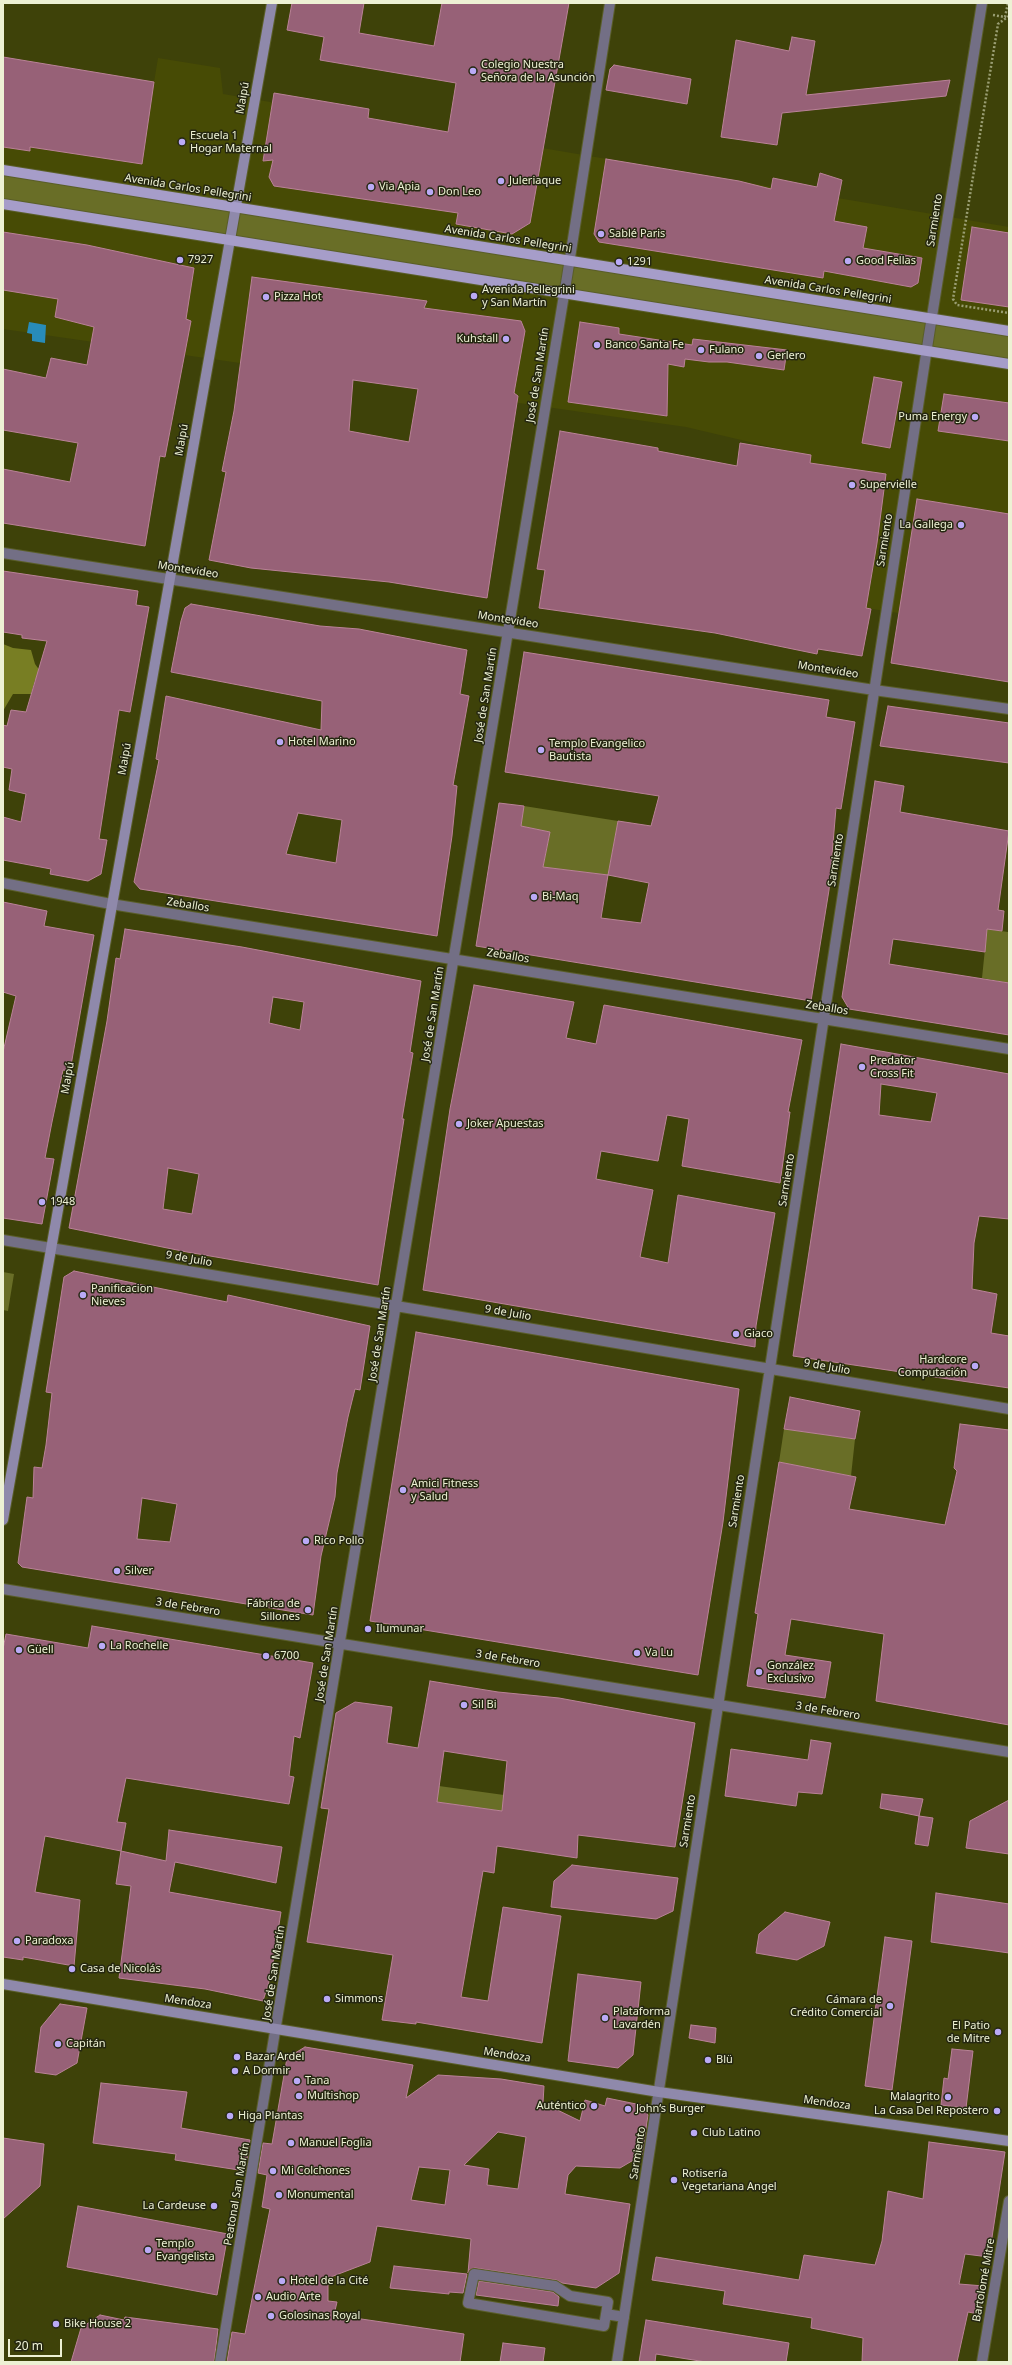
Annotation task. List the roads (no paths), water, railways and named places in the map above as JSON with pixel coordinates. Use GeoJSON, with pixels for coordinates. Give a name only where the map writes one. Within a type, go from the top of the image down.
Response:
{"type":"FeatureCollection","features":[{"type":"Feature","properties":{"kind":"main road","name":"Maipú"},"geometry":{"type":"LineString","coordinates":[[3,1520],[50,1248],[272,3]]}},
{"type":"Feature","properties":{"kind":"main road","name":"Avenida Carlos Pellegrini"},"geometry":{"type":"LineString","coordinates":[[3,170],[1009,331]]}},
{"type":"Feature","properties":{"kind":"main road"},"geometry":{"type":"LineString","coordinates":[[3,204],[1009,364]]}},
{"type":"Feature","properties":{"kind":"main road","name":"Mendoza"},"geometry":{"type":"LineString","coordinates":[[3,1984],[659,2092],[1009,2141]]}},
{"type":"Feature","properties":{"kind":"street","name":"José de San Martín"},"geometry":{"type":"LineString","coordinates":[[277,2029],[564,293],[610,3]]}},
{"type":"Feature","properties":{"kind":"street","name":"Sarmiento"},"geometry":{"type":"LineString","coordinates":[[617,2362],[926,351],[982,3]]}},
{"type":"Feature","properties":{"kind":"street","name":"Montevideo"},"geometry":{"type":"LineString","coordinates":[[3,553],[874,690],[1009,709]]}},
{"type":"Feature","properties":{"kind":"street","name":"Zeballos"},"geometry":{"type":"LineString","coordinates":[[3,884],[111,904],[1009,1049]]}},
{"type":"Feature","properties":{"kind":"street","name":"9 de Julio"},"geometry":{"type":"LineString","coordinates":[[3,1240],[1009,1409]]}},
{"type":"Feature","properties":{"kind":"street","name":"3 de Febrero"},"geometry":{"type":"LineString","coordinates":[[3,1589],[1009,1752]]}},
{"type":"Feature","properties":{"kind":"street","name":"Peatonal San Martín"},"geometry":{"type":"LineString","coordinates":[[220,2362],[277,2029]]}},
{"type":"Feature","properties":{"kind":"street","name":"Bartolomé Mitre"},"geometry":{"type":"LineString","coordinates":[[982,2362],[1009,2201]]}},
{"type":"Feature","properties":{"kind":"street"},"geometry":{"type":"LineString","coordinates":[[474,2274],[555,2286],[570,2296],[608,2302],[606,2314],[604,2326],[468,2303],[474,2274]]}},
{"type":"Feature","properties":{"kind":"street"},"geometry":{"type":"LineString","coordinates":[[606,2314],[624,2317]]}},
{"type":"Feature","properties":{"kind":"water"},"geometry":{"type":"Polygon","coordinates":[[[29,322],[46,325],[45,343],[32,341],[32,334],[27,333],[29,322]]]}},
{"type":"Feature","properties":{"kind":"place","name":"Colegio Nuestra Señora de la Asunción"},"geometry":{"type":"Point","coordinates":[473,71]}},
{"type":"Feature","properties":{"kind":"place","name":"Escuela 1 Hogar Maternal"},"geometry":{"type":"Point","coordinates":[182,142]}},
{"type":"Feature","properties":{"kind":"place","name":"Juleriaque"},"geometry":{"type":"Point","coordinates":[501,181]}},
{"type":"Feature","properties":{"kind":"place","name":"Via Apia"},"geometry":{"type":"Point","coordinates":[371,187]}},
{"type":"Feature","properties":{"kind":"place","name":"Don Leo"},"geometry":{"type":"Point","coordinates":[430,192]}},
{"type":"Feature","properties":{"kind":"place","name":"Sablé Paris"},"geometry":{"type":"Point","coordinates":[601,234]}},
{"type":"Feature","properties":{"kind":"place","name":"7927"},"geometry":{"type":"Point","coordinates":[180,260]}},
{"type":"Feature","properties":{"kind":"place","name":"Good Fellas"},"geometry":{"type":"Point","coordinates":[848,261]}},
{"type":"Feature","properties":{"kind":"place","name":"1291"},"geometry":{"type":"Point","coordinates":[619,262]}},
{"type":"Feature","properties":{"kind":"place","name":"Avenida Pellegrini y San Martín"},"geometry":{"type":"Point","coordinates":[474,296]}},
{"type":"Feature","properties":{"kind":"place","name":"Pizza Hot"},"geometry":{"type":"Point","coordinates":[266,297]}},
{"type":"Feature","properties":{"kind":"place","name":"Kuhstall"},"geometry":{"type":"Point","coordinates":[506,339]}},
{"type":"Feature","properties":{"kind":"place","name":"Banco Santa Fe"},"geometry":{"type":"Point","coordinates":[597,345]}},
{"type":"Feature","properties":{"kind":"place","name":"Fulano"},"geometry":{"type":"Point","coordinates":[701,350]}},
{"type":"Feature","properties":{"kind":"place","name":"Gerlero"},"geometry":{"type":"Point","coordinates":[759,356]}},
{"type":"Feature","properties":{"kind":"place","name":"Puma Energy"},"geometry":{"type":"Point","coordinates":[975,417]}},
{"type":"Feature","properties":{"kind":"place","name":"Supervielle"},"geometry":{"type":"Point","coordinates":[852,485]}},
{"type":"Feature","properties":{"kind":"place","name":"La Gallega"},"geometry":{"type":"Point","coordinates":[961,525]}},
{"type":"Feature","properties":{"kind":"place","name":"Hotel Marino"},"geometry":{"type":"Point","coordinates":[280,742]}},
{"type":"Feature","properties":{"kind":"place","name":"Templo Evangelico Bautista"},"geometry":{"type":"Point","coordinates":[541,750]}},
{"type":"Feature","properties":{"kind":"place","name":"Bi-Maq"},"geometry":{"type":"Point","coordinates":[534,897]}},
{"type":"Feature","properties":{"kind":"place","name":"Predator Cross Fit"},"geometry":{"type":"Point","coordinates":[862,1067]}},
{"type":"Feature","properties":{"kind":"place","name":"Joker Apuestas"},"geometry":{"type":"Point","coordinates":[459,1124]}},
{"type":"Feature","properties":{"kind":"place","name":"1948"},"geometry":{"type":"Point","coordinates":[42,1202]}},
{"type":"Feature","properties":{"kind":"place","name":"Panificacion Nieves"},"geometry":{"type":"Point","coordinates":[83,1295]}},
{"type":"Feature","properties":{"kind":"place","name":"Giaco"},"geometry":{"type":"Point","coordinates":[736,1334]}},
{"type":"Feature","properties":{"kind":"place","name":"Hardcore Computación"},"geometry":{"type":"Point","coordinates":[975,1366]}},
{"type":"Feature","properties":{"kind":"place","name":"Amici Fitness y Salud"},"geometry":{"type":"Point","coordinates":[403,1490]}},
{"type":"Feature","properties":{"kind":"place","name":"Rico Pollo"},"geometry":{"type":"Point","coordinates":[306,1541]}},
{"type":"Feature","properties":{"kind":"place","name":"Silver"},"geometry":{"type":"Point","coordinates":[117,1571]}},
{"type":"Feature","properties":{"kind":"place","name":"Fábrica de Sillones"},"geometry":{"type":"Point","coordinates":[308,1610]}},
{"type":"Feature","properties":{"kind":"place","name":"Ilumunar"},"geometry":{"type":"Point","coordinates":[368,1629]}},
{"type":"Feature","properties":{"kind":"place","name":"La Rochelle"},"geometry":{"type":"Point","coordinates":[102,1646]}},
{"type":"Feature","properties":{"kind":"place","name":"Güell"},"geometry":{"type":"Point","coordinates":[19,1650]}},
{"type":"Feature","properties":{"kind":"place","name":"Va Lu"},"geometry":{"type":"Point","coordinates":[637,1653]}},
{"type":"Feature","properties":{"kind":"place","name":"6700"},"geometry":{"type":"Point","coordinates":[266,1656]}},
{"type":"Feature","properties":{"kind":"place","name":"González Exclusivo"},"geometry":{"type":"Point","coordinates":[759,1672]}},
{"type":"Feature","properties":{"kind":"place","name":"Sil Bi"},"geometry":{"type":"Point","coordinates":[464,1705]}},
{"type":"Feature","properties":{"kind":"place","name":"Paradoxa"},"geometry":{"type":"Point","coordinates":[17,1941]}},
{"type":"Feature","properties":{"kind":"place","name":"Casa de Nicolás"},"geometry":{"type":"Point","coordinates":[72,1969]}},
{"type":"Feature","properties":{"kind":"place","name":"Simmons"},"geometry":{"type":"Point","coordinates":[327,1999]}},
{"type":"Feature","properties":{"kind":"place","name":"Cámara de Crédito Comercial"},"geometry":{"type":"Point","coordinates":[890,2006]}},
{"type":"Feature","properties":{"kind":"place","name":"Plataforma Lavardén"},"geometry":{"type":"Point","coordinates":[605,2018]}},
{"type":"Feature","properties":{"kind":"place","name":"El Patio de Mitre"},"geometry":{"type":"Point","coordinates":[998,2032]}},
{"type":"Feature","properties":{"kind":"place","name":"Capitán"},"geometry":{"type":"Point","coordinates":[58,2044]}},
{"type":"Feature","properties":{"kind":"place","name":"Bazar Ardel"},"geometry":{"type":"Point","coordinates":[237,2057]}},
{"type":"Feature","properties":{"kind":"place","name":"Blü"},"geometry":{"type":"Point","coordinates":[708,2060]}},
{"type":"Feature","properties":{"kind":"place","name":"A Dormir"},"geometry":{"type":"Point","coordinates":[235,2071]}},
{"type":"Feature","properties":{"kind":"place","name":"Tana"},"geometry":{"type":"Point","coordinates":[297,2081]}},
{"type":"Feature","properties":{"kind":"place","name":"Multishop"},"geometry":{"type":"Point","coordinates":[299,2096]}},
{"type":"Feature","properties":{"kind":"place","name":"Malagrito"},"geometry":{"type":"Point","coordinates":[948,2097]}},
{"type":"Feature","properties":{"kind":"place","name":"Auténtico"},"geometry":{"type":"Point","coordinates":[594,2106]}},
{"type":"Feature","properties":{"kind":"place","name":"John‘s Burger"},"geometry":{"type":"Point","coordinates":[628,2109]}},
{"type":"Feature","properties":{"kind":"place","name":"La Casa Del Repostero"},"geometry":{"type":"Point","coordinates":[997,2111]}},
{"type":"Feature","properties":{"kind":"place","name":"Higa Plantas"},"geometry":{"type":"Point","coordinates":[230,2116]}},
{"type":"Feature","properties":{"kind":"place","name":"Club Latino"},"geometry":{"type":"Point","coordinates":[694,2133]}},
{"type":"Feature","properties":{"kind":"place","name":"Manuel Foglia"},"geometry":{"type":"Point","coordinates":[291,2143]}},
{"type":"Feature","properties":{"kind":"place","name":"Mi Colchones"},"geometry":{"type":"Point","coordinates":[273,2171]}},
{"type":"Feature","properties":{"kind":"place","name":"Rotisería Vegetariana Angel"},"geometry":{"type":"Point","coordinates":[674,2180]}},
{"type":"Feature","properties":{"kind":"place","name":"Monumental"},"geometry":{"type":"Point","coordinates":[279,2195]}},
{"type":"Feature","properties":{"kind":"place","name":"La Cardeuse"},"geometry":{"type":"Point","coordinates":[214,2206]}},
{"type":"Feature","properties":{"kind":"place","name":"Templo Evangelista"},"geometry":{"type":"Point","coordinates":[148,2250]}},
{"type":"Feature","properties":{"kind":"place","name":"Hotel de la Cité"},"geometry":{"type":"Point","coordinates":[282,2281]}},
{"type":"Feature","properties":{"kind":"place","name":"Audio Arte"},"geometry":{"type":"Point","coordinates":[258,2297]}},
{"type":"Feature","properties":{"kind":"place","name":"Golosinas Royal"},"geometry":{"type":"Point","coordinates":[271,2316]}},
{"type":"Feature","properties":{"kind":"place","name":"Bike House 2"},"geometry":{"type":"Point","coordinates":[56,2324]}}]}
